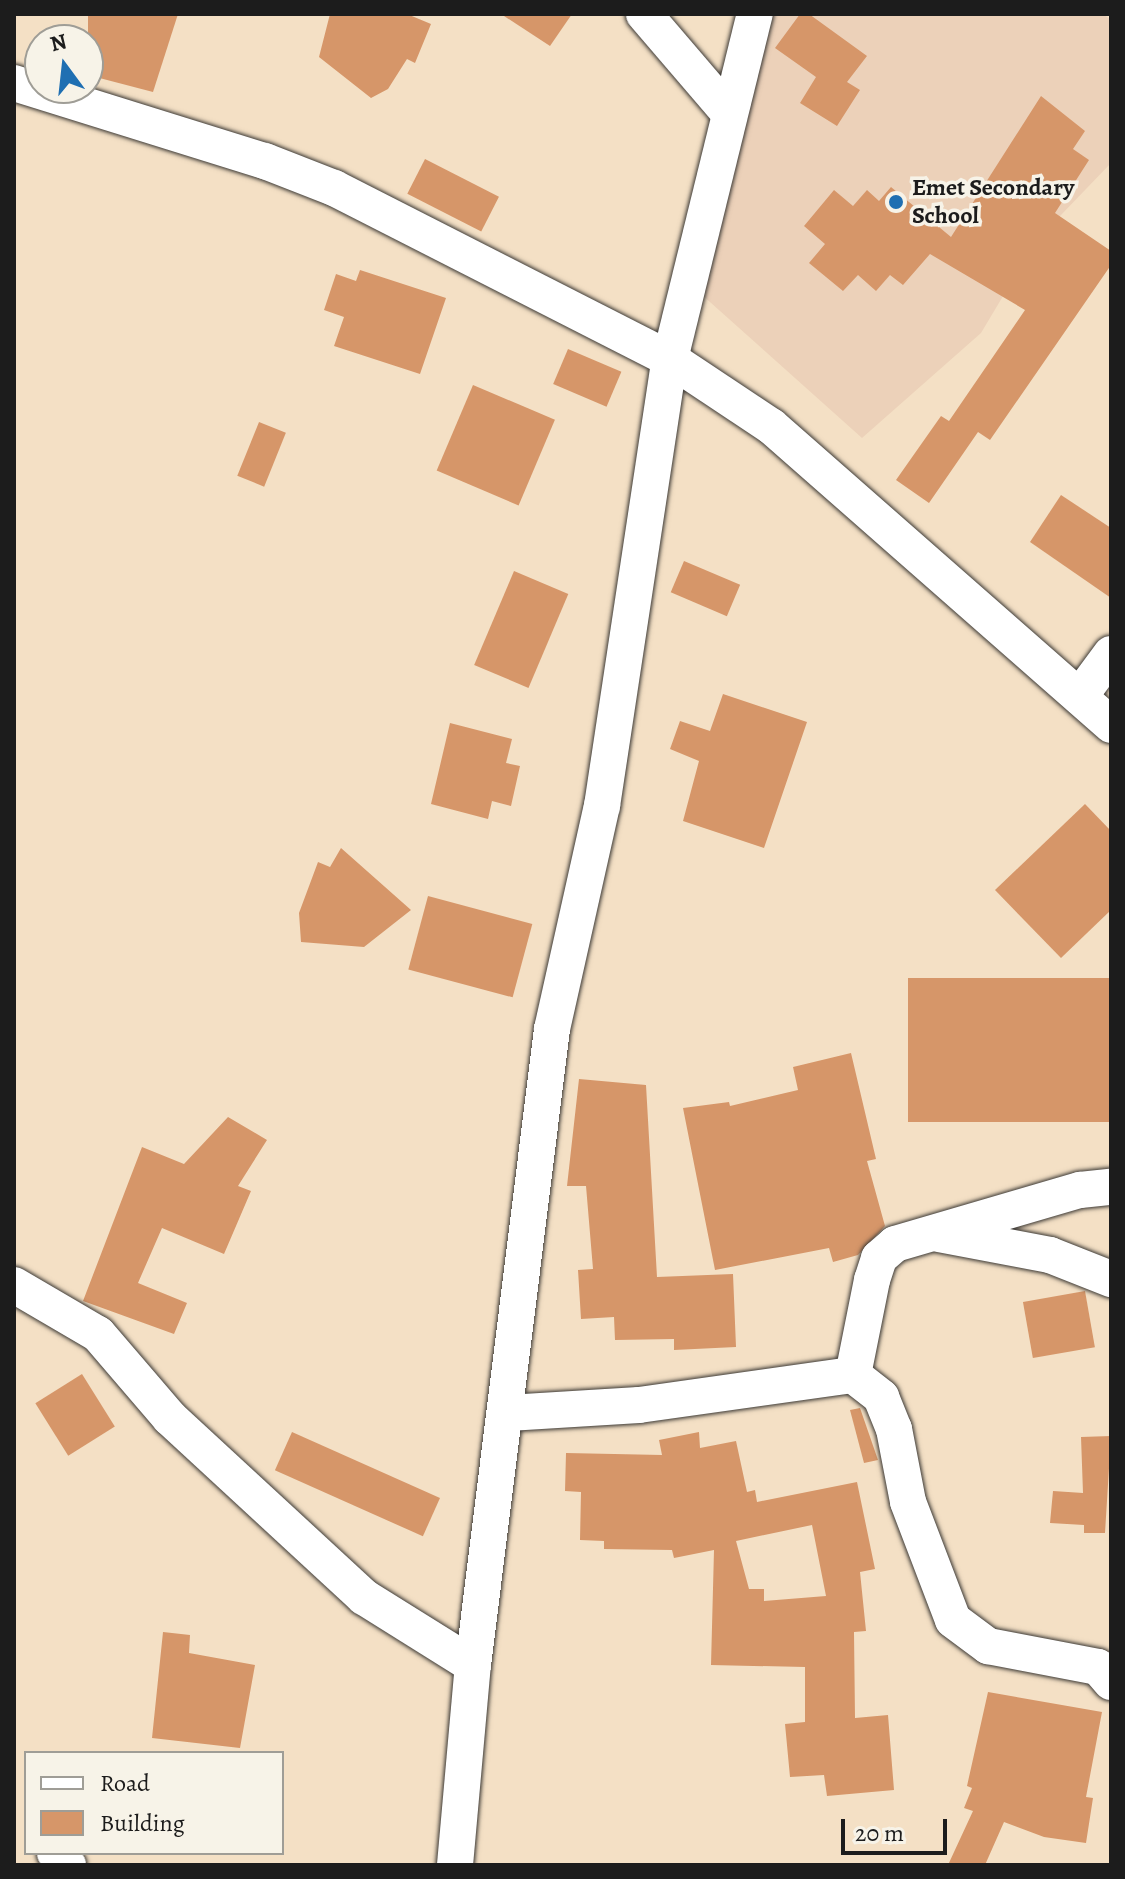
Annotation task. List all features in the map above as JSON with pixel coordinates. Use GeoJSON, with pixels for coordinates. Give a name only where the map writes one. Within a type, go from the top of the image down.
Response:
{"type":"FeatureCollection","features":[{"type":"Feature","properties":{"kind":"street"},"geometry":{"type":"LineString","coordinates":[[644,14],[728,112]]}},
{"type":"Feature","properties":{"kind":"street"},"geometry":{"type":"LineString","coordinates":[[455,1865],[473,1665],[508,1413],[552,1029],[602,806],[670,359],[728,112],[755,14]]}},
{"type":"Feature","properties":{"kind":"street"},"geometry":{"type":"LineString","coordinates":[[14,83],[265,161],[334,188],[670,359],[771,426],[1111,725]]}},
{"type":"Feature","properties":{"kind":"street"},"geometry":{"type":"LineString","coordinates":[[1080,696],[1111,654]]}},
{"type":"Feature","properties":{"kind":"street"},"geometry":{"type":"LineString","coordinates":[[853,1375],[879,1258],[895,1244],[925,1232],[1080,1190],[1111,1187]]}},
{"type":"Feature","properties":{"kind":"street"},"geometry":{"type":"LineString","coordinates":[[925,1232],[1050,1255],[1111,1279]]}},
{"type":"Feature","properties":{"kind":"street"},"geometry":{"type":"LineString","coordinates":[[14,1285],[98,1334],[170,1418],[364,1597],[473,1665]]}},
{"type":"Feature","properties":{"kind":"street"},"geometry":{"type":"LineString","coordinates":[[508,1413],[639,1405],[853,1375],[881,1397],[894,1429],[908,1502],[953,1620],[988,1646],[1098,1667],[1111,1682]]}},
{"type":"Feature","properties":{"kind":"shaded area","name":"Emet Secondary School"},"geometry":{"type":"Polygon","coordinates":[[[765,14],[1103,14],[1111,20],[1111,163],[1036,241],[981,333],[862,438],[701,294],[765,14]]]}},
{"type":"Feature","properties":{"kind":"building"},"geometry":{"type":"Polygon","coordinates":[[[88,14],[178,14],[153,92],[104,79],[104,24],[88,24],[88,14]]]}},
{"type":"Feature","properties":{"kind":"building"},"geometry":{"type":"Polygon","coordinates":[[[330,14],[407,14],[431,24],[415,63],[407,59],[388,89],[371,98],[319,57],[330,14]]]}},
{"type":"Feature","properties":{"kind":"building"},"geometry":{"type":"Polygon","coordinates":[[[501,14],[572,14],[550,46],[501,14]]]}},
{"type":"Feature","properties":{"kind":"building"},"geometry":{"type":"Polygon","coordinates":[[[800,14],[809,14],[867,56],[847,82],[860,90],[837,126],[800,103],[816,77],[775,48],[800,14]]]}},
{"type":"Feature","properties":{"kind":"building"},"geometry":{"type":"Polygon","coordinates":[[[1041,96],[1085,131],[1073,149],[1089,160],[1055,213],[1111,251],[1111,265],[990,440],[978,432],[929,503],[896,480],[941,416],[949,421],[1025,310],[930,254],[903,285],[890,275],[876,291],[858,275],[843,291],[809,263],[825,244],[804,226],[834,190],[853,206],[867,190],[879,201],[891,187],[951,237],[1041,96]]]}},
{"type":"Feature","properties":{"kind":"building"},"geometry":{"type":"Polygon","coordinates":[[[425,159],[499,197],[481,231],[407,194],[425,159]]]}},
{"type":"Feature","properties":{"kind":"building"},"geometry":{"type":"Polygon","coordinates":[[[360,270],[446,298],[420,374],[334,346],[344,317],[324,310],[336,274],[356,281],[360,270]]]}},
{"type":"Feature","properties":{"kind":"building"},"geometry":{"type":"Polygon","coordinates":[[[568,349],[621,372],[607,407],[553,384],[568,349]]]}},
{"type":"Feature","properties":{"kind":"building"},"geometry":{"type":"Polygon","coordinates":[[[473,385],[555,420],[519,505],[437,471],[473,385]]]}},
{"type":"Feature","properties":{"kind":"building"},"geometry":{"type":"Polygon","coordinates":[[[259,422],[286,433],[264,487],[237,476],[259,422]]]}},
{"type":"Feature","properties":{"kind":"building"},"geometry":{"type":"Polygon","coordinates":[[[1061,495],[1111,528],[1111,598],[1030,542],[1061,495]]]}},
{"type":"Feature","properties":{"kind":"building"},"geometry":{"type":"Polygon","coordinates":[[[684,561],[740,585],[727,616],[671,592],[684,561]]]}},
{"type":"Feature","properties":{"kind":"building"},"geometry":{"type":"Polygon","coordinates":[[[514,571],[568,594],[528,688],[474,665],[514,571]]]}},
{"type":"Feature","properties":{"kind":"building"},"geometry":{"type":"Polygon","coordinates":[[[723,694],[807,722],[764,848],[683,821],[699,761],[670,749],[680,721],[710,731],[723,694]]]}},
{"type":"Feature","properties":{"kind":"building"},"geometry":{"type":"Polygon","coordinates":[[[450,723],[512,739],[506,763],[520,766],[511,806],[492,801],[488,819],[431,804],[450,723]]]}},
{"type":"Feature","properties":{"kind":"building"},"geometry":{"type":"Polygon","coordinates":[[[1085,804],[1111,831],[1111,910],[1061,958],[995,890],[1085,804]]]}},
{"type":"Feature","properties":{"kind":"building"},"geometry":{"type":"Polygon","coordinates":[[[341,848],[411,910],[364,947],[301,942],[299,913],[318,862],[330,867],[341,848]]]}},
{"type":"Feature","properties":{"kind":"building"},"geometry":{"type":"Polygon","coordinates":[[[428,896],[532,924],[513,997],[408,969],[428,896]]]}},
{"type":"Feature","properties":{"kind":"building"},"geometry":{"type":"Polygon","coordinates":[[[908,978],[1111,978],[1111,1122],[908,1122],[908,978]]]}},
{"type":"Feature","properties":{"kind":"building"},"geometry":{"type":"Polygon","coordinates":[[[851,1053],[876,1159],[867,1161],[885,1226],[858,1255],[833,1262],[829,1248],[715,1270],[683,1108],[729,1102],[730,1106],[798,1090],[793,1067],[851,1053]]]}},
{"type":"Feature","properties":{"kind":"building"},"geometry":{"type":"Polygon","coordinates":[[[579,1079],[646,1085],[657,1277],[733,1274],[736,1347],[674,1350],[674,1339],[615,1340],[614,1317],[581,1319],[578,1270],[593,1269],[586,1186],[567,1186],[579,1079]]]}},
{"type":"Feature","properties":{"kind":"building"},"geometry":{"type":"Polygon","coordinates":[[[228,1117],[267,1140],[238,1186],[251,1191],[224,1254],[162,1228],[138,1283],[187,1303],[174,1334],[83,1301],[142,1147],[184,1164],[228,1117]]]}},
{"type":"Feature","properties":{"kind":"building"},"geometry":{"type":"Polygon","coordinates":[[[1085,1291],[1095,1347],[1033,1358],[1023,1302],[1085,1291]]]}},
{"type":"Feature","properties":{"kind":"building"},"geometry":{"type":"Polygon","coordinates":[[[82,1374],[115,1427],[68,1456],[35,1403],[82,1374]]]}},
{"type":"Feature","properties":{"kind":"building"},"geometry":{"type":"Polygon","coordinates":[[[860,1408],[878,1460],[864,1463],[850,1410],[860,1408]]]}},
{"type":"Feature","properties":{"kind":"building"},"geometry":{"type":"Polygon","coordinates":[[[292,1432],[440,1498],[423,1536],[275,1470],[292,1432]]]}},
{"type":"Feature","properties":{"kind":"building"},"geometry":{"type":"Polygon","coordinates":[[[699,1432],[700,1448],[736,1441],[747,1492],[755,1490],[757,1502],[857,1482],[875,1569],[860,1572],[866,1631],[854,1632],[855,1718],[888,1715],[894,1790],[827,1796],[824,1775],[790,1777],[785,1724],[805,1722],[805,1667],[711,1665],[714,1550],[674,1558],[672,1550],[604,1549],[604,1541],[580,1540],[581,1492],[565,1491],[566,1453],[662,1455],[659,1440],[699,1432]],[[812,1525],[736,1541],[749,1589],[764,1589],[764,1601],[826,1596],[812,1525]]]}},
{"type":"Feature","properties":{"kind":"building"},"geometry":{"type":"Polygon","coordinates":[[[1111,1436],[1105,1533],[1084,1533],[1084,1525],[1050,1523],[1053,1491],[1083,1493],[1081,1437],[1111,1436]]]}},
{"type":"Feature","properties":{"kind":"building"},"geometry":{"type":"Polygon","coordinates":[[[163,1632],[190,1635],[189,1653],[255,1665],[240,1748],[152,1738],[163,1632]]]}},
{"type":"Feature","properties":{"kind":"building"},"geometry":{"type":"Polygon","coordinates":[[[988,1692],[1102,1712],[1086,1797],[1093,1798],[1086,1843],[1044,1837],[1004,1822],[985,1865],[948,1865],[973,1811],[964,1808],[972,1788],[967,1786],[988,1692]]]}},
{"type":"Feature","properties":{"kind":"place","name":"Emet Secondary School"},"geometry":{"type":"Point","coordinates":[896,202]}}]}
